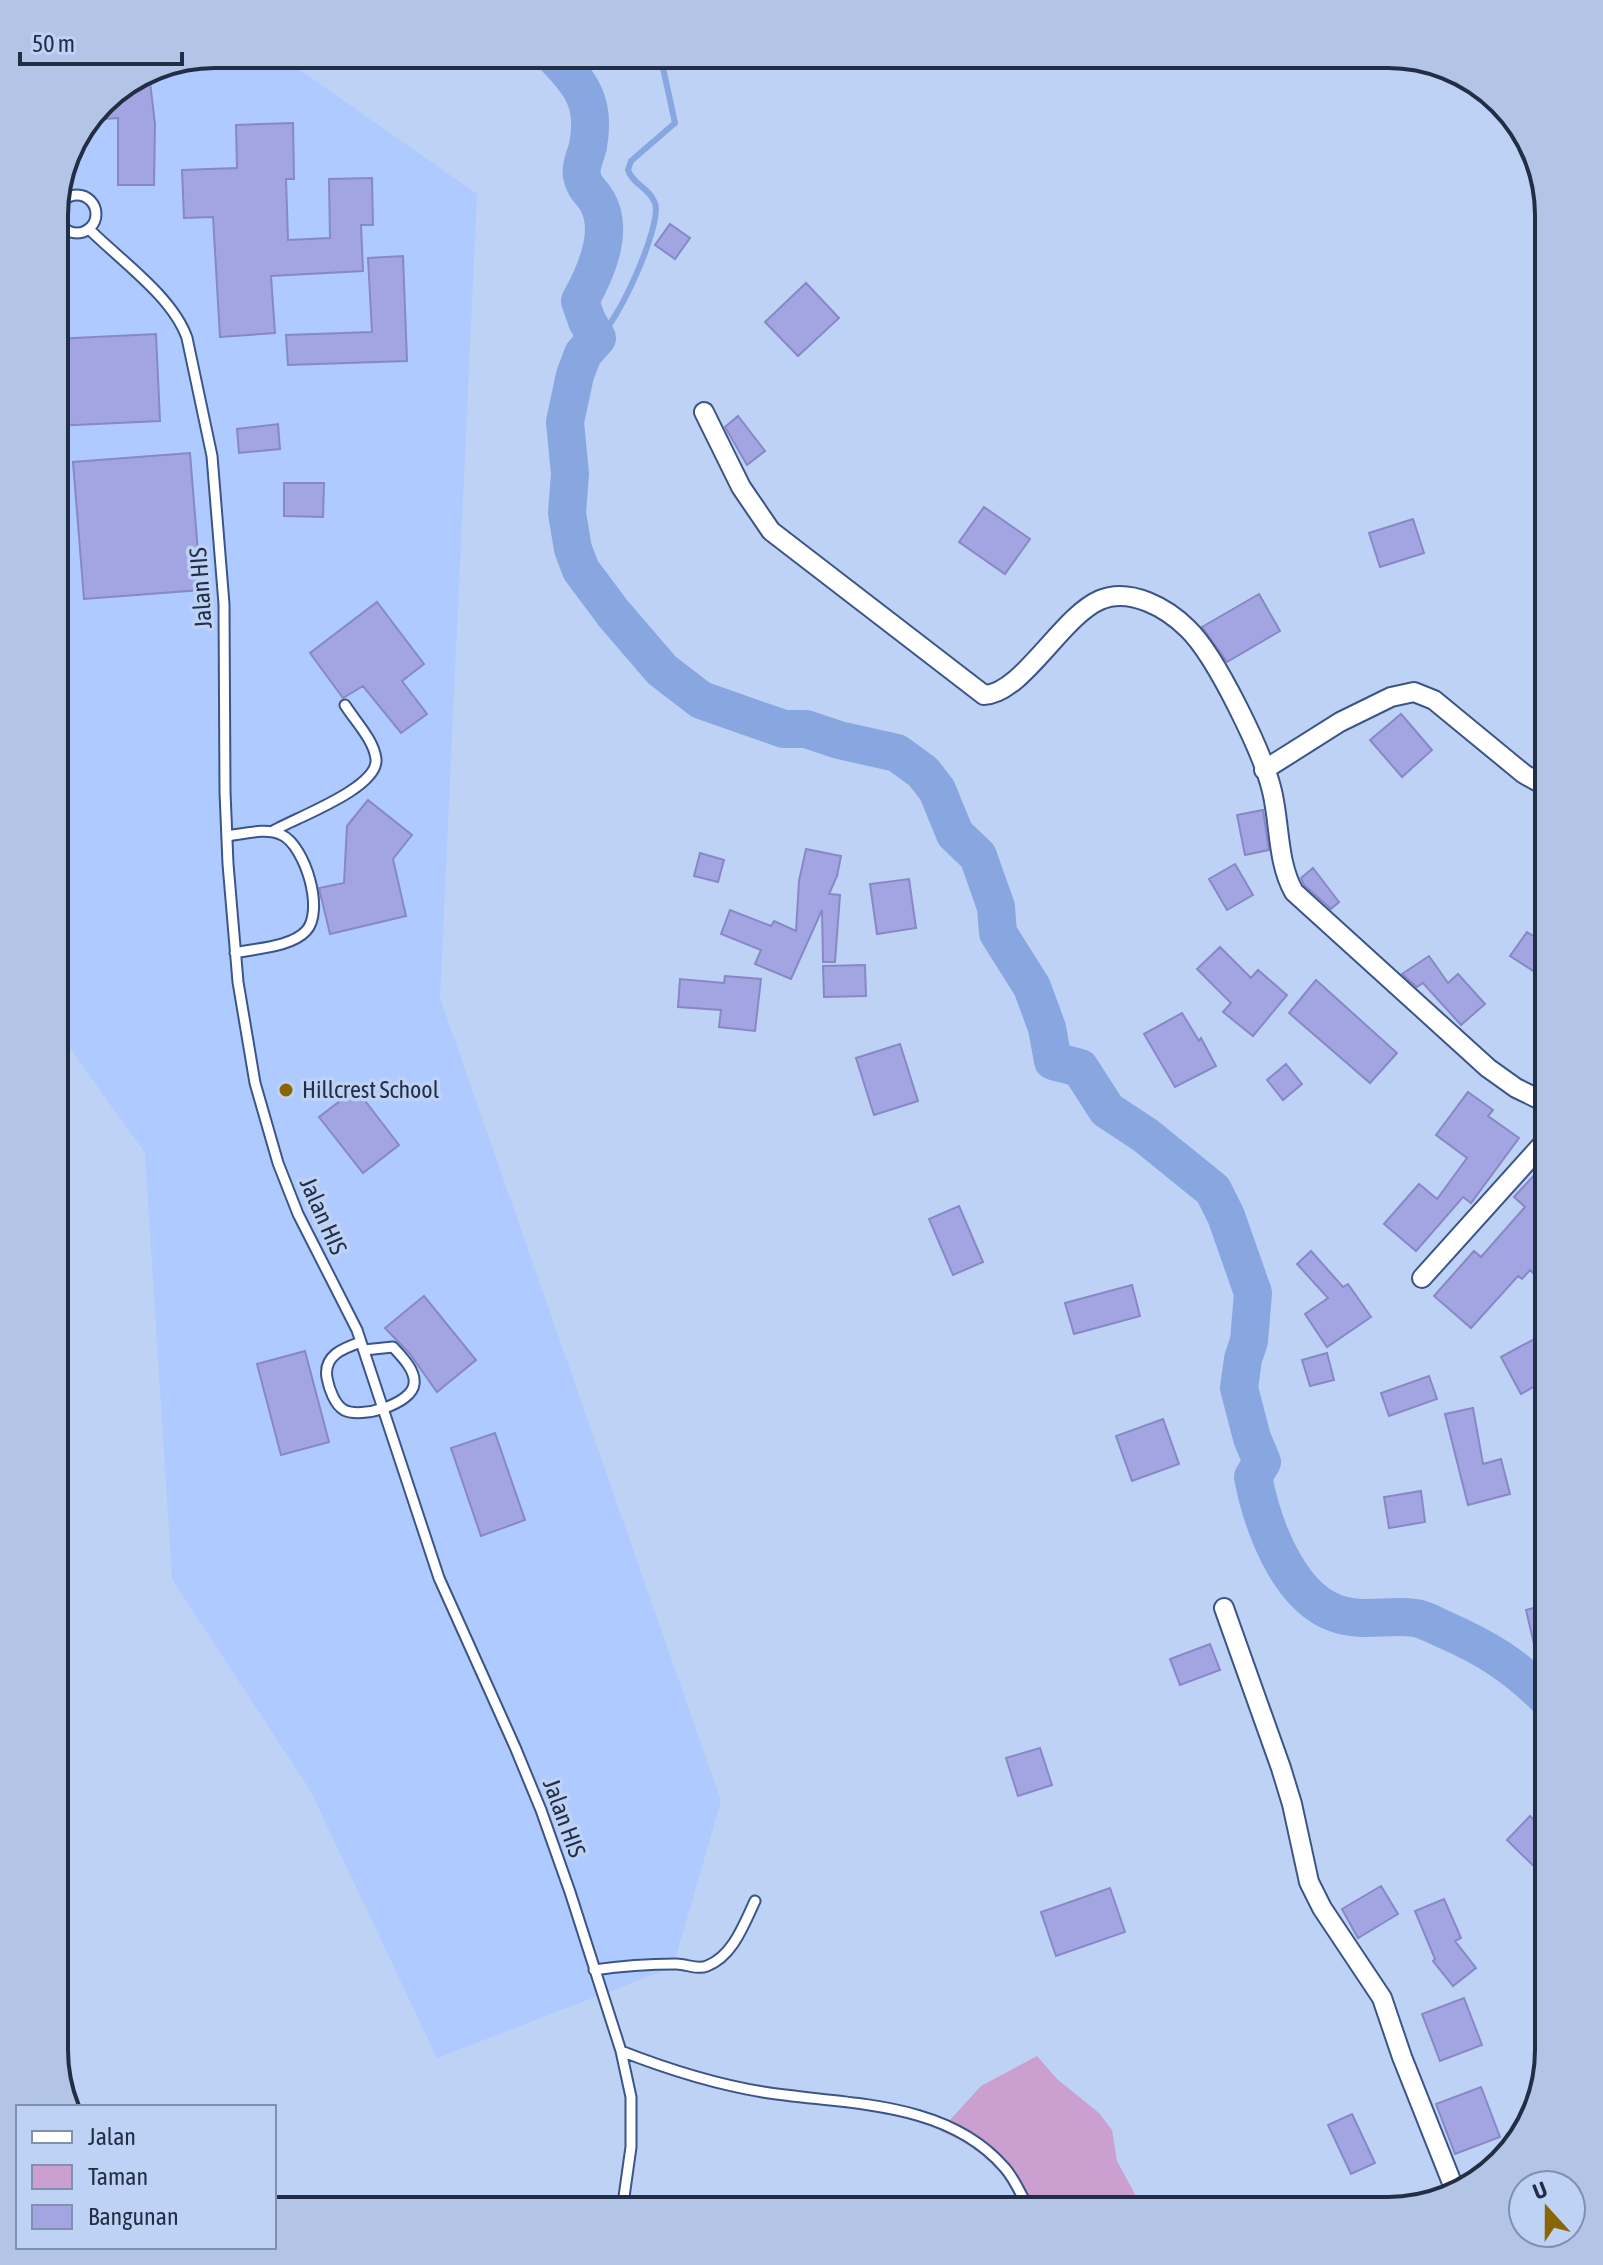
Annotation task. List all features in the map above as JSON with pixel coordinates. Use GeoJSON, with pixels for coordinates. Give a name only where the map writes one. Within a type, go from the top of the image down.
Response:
{"type":"FeatureCollection","features":[{"type":"Feature","properties":{"kind":"street"},"geometry":{"type":"LineString","coordinates":[[704,412],[741,487],[771,531],[984,695],[994,695],[1033,663],[1078,613],[1101,600],[1129,596],[1167,612],[1189,630],[1209,657],[1255,744],[1272,791],[1284,865],[1294,892],[1488,1068],[1535,1097]]}},
{"type":"Feature","properties":{"kind":"street"},"geometry":{"type":"LineString","coordinates":[[1264,770],[1340,722],[1391,697],[1414,692],[1434,700],[1535,780]]}},
{"type":"Feature","properties":{"kind":"street"},"geometry":{"type":"LineString","coordinates":[[1422,1278],[1535,1153]]}},
{"type":"Feature","properties":{"kind":"street"},"geometry":{"type":"LineString","coordinates":[[1224,1608],[1281,1768],[1309,1882],[1322,1908],[1382,1998],[1452,2182]]}},
{"type":"Feature","properties":{"kind":"lane","name":"Jalan HIS"},"geometry":{"type":"LineString","coordinates":[[68,230],[80,233],[89,229],[96,211],[92,202],[84,197],[69,198]]}},
{"type":"Feature","properties":{"kind":"lane","name":"Jalan HIS"},"geometry":{"type":"LineString","coordinates":[[89,229],[170,308],[182,324],[187,338],[212,456],[224,604],[227,836],[235,953],[255,1083],[278,1163],[298,1214],[362,1346],[439,1578],[541,1810],[621,2051],[631,2097],[632,2120],[624,2197]]}},
{"type":"Feature","properties":{"kind":"lane"},"geometry":{"type":"LineString","coordinates":[[227,836],[273,831],[358,788],[373,772],[377,760],[371,744],[345,705]]}},
{"type":"Feature","properties":{"kind":"lane"},"geometry":{"type":"LineString","coordinates":[[235,953],[296,938],[311,924],[312,887],[306,868],[291,840],[273,831]]}},
{"type":"Feature","properties":{"kind":"lane"},"geometry":{"type":"LineString","coordinates":[[362,1346],[393,1347],[412,1373],[414,1385],[411,1392],[383,1410],[349,1412],[342,1409],[330,1389],[326,1366],[334,1355],[362,1346]]}},
{"type":"Feature","properties":{"kind":"lane"},"geometry":{"type":"LineString","coordinates":[[594,1970],[654,1964],[706,1967],[721,1958],[736,1940],[755,1901]]}},
{"type":"Feature","properties":{"kind":"lane"},"geometry":{"type":"LineString","coordinates":[[621,2051],[699,2078],[763,2092],[867,2104],[901,2111],[959,2131],[1004,2166],[1022,2197]]}},
{"type":"Feature","properties":{"kind":"shaded area","name":"Hillcrest School"},"geometry":{"type":"Polygon","coordinates":[[[297,68],[477,194],[440,998],[721,1801],[673,1967],[437,2058],[310,1790],[172,1579],[145,1153],[68,1046],[68,205],[73,177],[88,141],[118,104],[141,88],[168,76],[196,69],[297,68]]]}},
{"type":"Feature","properties":{"kind":"green space"},"geometry":{"type":"Polygon","coordinates":[[[1037,2056],[1057,2079],[1099,2113],[1112,2130],[1117,2161],[1136,2197],[1017,2197],[987,2159],[965,2143],[940,2131],[981,2086],[1037,2056]]]}},
{"type":"Feature","properties":{"kind":"building"},"geometry":{"type":"Polygon","coordinates":[[[150,83],[155,124],[154,185],[118,185],[118,118],[103,119],[125,98],[150,83]]]}},
{"type":"Feature","properties":{"kind":"building"},"geometry":{"type":"Polygon","coordinates":[[[293,123],[294,179],[286,179],[288,240],[330,238],[329,179],[372,178],[373,225],[361,225],[363,271],[271,276],[275,333],[220,337],[213,217],[184,218],[182,170],[237,168],[236,125],[293,123]]]}},
{"type":"Feature","properties":{"kind":"building"},"geometry":{"type":"Polygon","coordinates":[[[670,224],[690,238],[675,259],[655,245],[670,224]]]}},
{"type":"Feature","properties":{"kind":"building"},"geometry":{"type":"Polygon","coordinates":[[[403,256],[407,361],[288,365],[286,335],[372,332],[368,258],[403,256]]]}},
{"type":"Feature","properties":{"kind":"building"},"geometry":{"type":"Polygon","coordinates":[[[806,283],[839,318],[798,356],[765,322],[806,283]]]}},
{"type":"Feature","properties":{"kind":"building"},"geometry":{"type":"Polygon","coordinates":[[[156,334],[160,421],[68,425],[68,338],[156,334]]]}},
{"type":"Feature","properties":{"kind":"building"},"geometry":{"type":"Polygon","coordinates":[[[738,416],[765,451],[747,465],[725,427],[738,416]]]}},
{"type":"Feature","properties":{"kind":"building"},"geometry":{"type":"Polygon","coordinates":[[[278,424],[280,449],[239,453],[237,429],[278,424]]]}},
{"type":"Feature","properties":{"kind":"building"},"geometry":{"type":"Polygon","coordinates":[[[190,453],[201,590],[84,599],[73,462],[190,453]]]}},
{"type":"Feature","properties":{"kind":"building"},"geometry":{"type":"Polygon","coordinates":[[[284,483],[324,483],[323,517],[284,516],[284,483]]]}},
{"type":"Feature","properties":{"kind":"building"},"geometry":{"type":"Polygon","coordinates":[[[984,507],[1030,539],[1005,574],[959,542],[984,507]]]}},
{"type":"Feature","properties":{"kind":"building"},"geometry":{"type":"Polygon","coordinates":[[[1413,519],[1424,553],[1380,567],[1369,533],[1413,519]]]}},
{"type":"Feature","properties":{"kind":"building"},"geometry":{"type":"Polygon","coordinates":[[[1259,594],[1280,631],[1227,662],[1202,627],[1259,594]]]}},
{"type":"Feature","properties":{"kind":"building"},"geometry":{"type":"Polygon","coordinates":[[[377,602],[424,664],[402,681],[427,714],[401,733],[363,686],[343,698],[310,653],[377,602]]]}},
{"type":"Feature","properties":{"kind":"building"},"geometry":{"type":"Polygon","coordinates":[[[1401,714],[1432,750],[1402,777],[1370,740],[1401,714]]]}},
{"type":"Feature","properties":{"kind":"building"},"geometry":{"type":"Polygon","coordinates":[[[368,800],[412,835],[393,859],[406,916],[330,934],[319,888],[344,883],[347,826],[368,800]]]}},
{"type":"Feature","properties":{"kind":"building"},"geometry":{"type":"Polygon","coordinates":[[[1263,810],[1269,850],[1245,855],[1237,815],[1263,810]]]}},
{"type":"Feature","properties":{"kind":"building"},"geometry":{"type":"Polygon","coordinates":[[[806,849],[841,856],[829,894],[840,895],[835,962],[823,962],[822,910],[791,979],[755,964],[761,950],[721,934],[730,910],[771,926],[774,921],[796,931],[799,881],[806,849]]]}},
{"type":"Feature","properties":{"kind":"building"},"geometry":{"type":"Polygon","coordinates":[[[700,853],[724,860],[718,882],[694,876],[700,853]]]}},
{"type":"Feature","properties":{"kind":"building"},"geometry":{"type":"Polygon","coordinates":[[[1235,864],[1253,895],[1227,910],[1209,879],[1235,864]]]}},
{"type":"Feature","properties":{"kind":"building"},"geometry":{"type":"Polygon","coordinates":[[[1313,868],[1339,902],[1331,909],[1304,885],[1301,878],[1313,868]]]}},
{"type":"Feature","properties":{"kind":"building"},"geometry":{"type":"Polygon","coordinates":[[[909,879],[916,928],[877,934],[870,884],[909,879]]]}},
{"type":"Feature","properties":{"kind":"building"},"geometry":{"type":"Polygon","coordinates":[[[1527,932],[1535,937],[1535,972],[1510,956],[1527,932]]]}},
{"type":"Feature","properties":{"kind":"building"},"geometry":{"type":"Polygon","coordinates":[[[1220,947],[1251,978],[1258,970],[1287,995],[1253,1036],[1223,1012],[1231,1003],[1197,969],[1220,947]]]}},
{"type":"Feature","properties":{"kind":"building"},"geometry":{"type":"Polygon","coordinates":[[[1429,956],[1448,983],[1458,974],[1485,1004],[1461,1025],[1423,983],[1417,987],[1402,974],[1429,956]]]}},
{"type":"Feature","properties":{"kind":"building"},"geometry":{"type":"Polygon","coordinates":[[[865,965],[866,996],[824,997],[823,966],[865,965]]]}},
{"type":"Feature","properties":{"kind":"building"},"geometry":{"type":"Polygon","coordinates":[[[725,976],[761,979],[755,1031],[719,1027],[721,1010],[678,1007],[680,979],[724,983],[725,976]]]}},
{"type":"Feature","properties":{"kind":"building"},"geometry":{"type":"Polygon","coordinates":[[[1316,980],[1397,1053],[1370,1083],[1289,1013],[1316,980]]]}},
{"type":"Feature","properties":{"kind":"building"},"geometry":{"type":"Polygon","coordinates":[[[1182,1013],[1199,1041],[1201,1038],[1216,1066],[1175,1087],[1144,1034],[1182,1013]]]}},
{"type":"Feature","properties":{"kind":"building"},"geometry":{"type":"Polygon","coordinates":[[[900,1044],[918,1101],[874,1115],[856,1058],[900,1044]]]}},
{"type":"Feature","properties":{"kind":"building"},"geometry":{"type":"Polygon","coordinates":[[[1286,1064],[1302,1084],[1283,1100],[1267,1080],[1286,1064]]]}},
{"type":"Feature","properties":{"kind":"building"},"geometry":{"type":"Polygon","coordinates":[[[356,1089],[399,1145],[363,1173],[319,1117],[356,1089]]]}},
{"type":"Feature","properties":{"kind":"building"},"geometry":{"type":"Polygon","coordinates":[[[1468,1092],[1493,1110],[1488,1116],[1519,1138],[1471,1203],[1463,1197],[1416,1251],[1384,1224],[1419,1184],[1437,1199],[1467,1158],[1436,1135],[1468,1092]]]}},
{"type":"Feature","properties":{"kind":"building"},"geometry":{"type":"Polygon","coordinates":[[[1535,1174],[1535,1275],[1530,1270],[1522,1279],[1518,1276],[1471,1328],[1434,1296],[1474,1251],[1481,1257],[1525,1207],[1514,1197],[1535,1174]]]}},
{"type":"Feature","properties":{"kind":"building"},"geometry":{"type":"Polygon","coordinates":[[[959,1206],[983,1262],[953,1275],[929,1219],[959,1206]]]}},
{"type":"Feature","properties":{"kind":"building"},"geometry":{"type":"Polygon","coordinates":[[[1311,1251],[1343,1287],[1348,1284],[1371,1317],[1327,1347],[1305,1314],[1328,1298],[1297,1264],[1311,1251]]]}},
{"type":"Feature","properties":{"kind":"building"},"geometry":{"type":"Polygon","coordinates":[[[1132,1285],[1140,1316],[1074,1334],[1065,1303],[1132,1285]]]}},
{"type":"Feature","properties":{"kind":"building"},"geometry":{"type":"Polygon","coordinates":[[[424,1296],[476,1360],[437,1392],[410,1354],[385,1328],[424,1296]]]}},
{"type":"Feature","properties":{"kind":"building"},"geometry":{"type":"Polygon","coordinates":[[[1535,1339],[1535,1386],[1521,1394],[1501,1357],[1535,1339]]]}},
{"type":"Feature","properties":{"kind":"building"},"geometry":{"type":"Polygon","coordinates":[[[305,1351],[329,1442],[281,1455],[257,1364],[305,1351]]]}},
{"type":"Feature","properties":{"kind":"building"},"geometry":{"type":"Polygon","coordinates":[[[1327,1353],[1334,1380],[1310,1386],[1302,1360],[1327,1353]]]}},
{"type":"Feature","properties":{"kind":"building"},"geometry":{"type":"Polygon","coordinates":[[[1429,1376],[1437,1399],[1389,1416],[1381,1393],[1429,1376]]]}},
{"type":"Feature","properties":{"kind":"building"},"geometry":{"type":"Polygon","coordinates":[[[1473,1408],[1483,1464],[1501,1459],[1510,1494],[1468,1505],[1445,1414],[1473,1408]]]}},
{"type":"Feature","properties":{"kind":"building"},"geometry":{"type":"Polygon","coordinates":[[[1163,1419],[1179,1464],[1132,1481],[1116,1436],[1163,1419]]]}},
{"type":"Feature","properties":{"kind":"building"},"geometry":{"type":"Polygon","coordinates":[[[495,1433],[525,1520],[481,1536],[451,1448],[495,1433]]]}},
{"type":"Feature","properties":{"kind":"building"},"geometry":{"type":"Polygon","coordinates":[[[1421,1491],[1425,1522],[1389,1528],[1384,1497],[1421,1491]]]}},
{"type":"Feature","properties":{"kind":"building"},"geometry":{"type":"Polygon","coordinates":[[[1535,1608],[1534,1644],[1526,1610],[1535,1608]]]}},
{"type":"Feature","properties":{"kind":"building"},"geometry":{"type":"Polygon","coordinates":[[[1210,1644],[1220,1670],[1180,1685],[1170,1659],[1210,1644]]]}},
{"type":"Feature","properties":{"kind":"building"},"geometry":{"type":"Polygon","coordinates":[[[1040,1748],[1052,1785],[1018,1796],[1006,1758],[1040,1748]]]}},
{"type":"Feature","properties":{"kind":"building"},"geometry":{"type":"Polygon","coordinates":[[[1530,1816],[1535,1821],[1535,1867],[1507,1840],[1530,1816]]]}},
{"type":"Feature","properties":{"kind":"building"},"geometry":{"type":"Polygon","coordinates":[[[1381,1886],[1398,1914],[1358,1938],[1342,1909],[1381,1886]]]}},
{"type":"Feature","properties":{"kind":"building"},"geometry":{"type":"Polygon","coordinates":[[[1110,1888],[1125,1932],[1056,1956],[1041,1912],[1110,1888]]]}},
{"type":"Feature","properties":{"kind":"building"},"geometry":{"type":"Polygon","coordinates":[[[1444,1899],[1461,1938],[1455,1941],[1476,1968],[1453,1986],[1433,1961],[1435,1959],[1415,1911],[1444,1899]]]}},
{"type":"Feature","properties":{"kind":"building"},"geometry":{"type":"Polygon","coordinates":[[[1464,1998],[1482,2045],[1440,2061],[1422,2014],[1464,1998]]]}},
{"type":"Feature","properties":{"kind":"building"},"geometry":{"type":"Polygon","coordinates":[[[1481,2087],[1500,2137],[1455,2154],[1436,2104],[1481,2087]]]}},
{"type":"Feature","properties":{"kind":"building"},"geometry":{"type":"Polygon","coordinates":[[[1352,2114],[1375,2163],[1351,2174],[1328,2125],[1352,2114]]]}},
{"type":"Feature","properties":{"kind":"waterway"},"geometry":{"type":"LineString","coordinates":[[565,68],[579,85],[588,106],[590,131],[582,176],[597,201],[604,226],[597,266],[580,301],[597,338],[583,354],[565,422],[570,474],[567,513],[573,549],[581,570],[662,670],[701,700],[784,729],[806,729],[897,753],[923,772],[937,790],[955,834],[978,856],[996,907],[998,933],[1032,987],[1047,1028],[1053,1061],[1080,1068],[1107,1110],[1145,1135],[1213,1190],[1226,1216],[1253,1293],[1249,1341],[1239,1388],[1252,1438],[1262,1462],[1253,1477],[1270,1536],[1290,1574],[1303,1591],[1335,1613],[1355,1617],[1405,1617],[1429,1622],[1487,1651],[1535,1687]]}},
{"type":"Feature","properties":{"kind":"waterway"},"geometry":{"type":"LineString","coordinates":[[597,338],[626,296],[652,232],[655,203],[628,170],[631,161],[675,123],[663,68]]}},
{"type":"Feature","properties":{"kind":"place","name":"Hillcrest School"},"geometry":{"type":"Point","coordinates":[286,1090]}}]}
